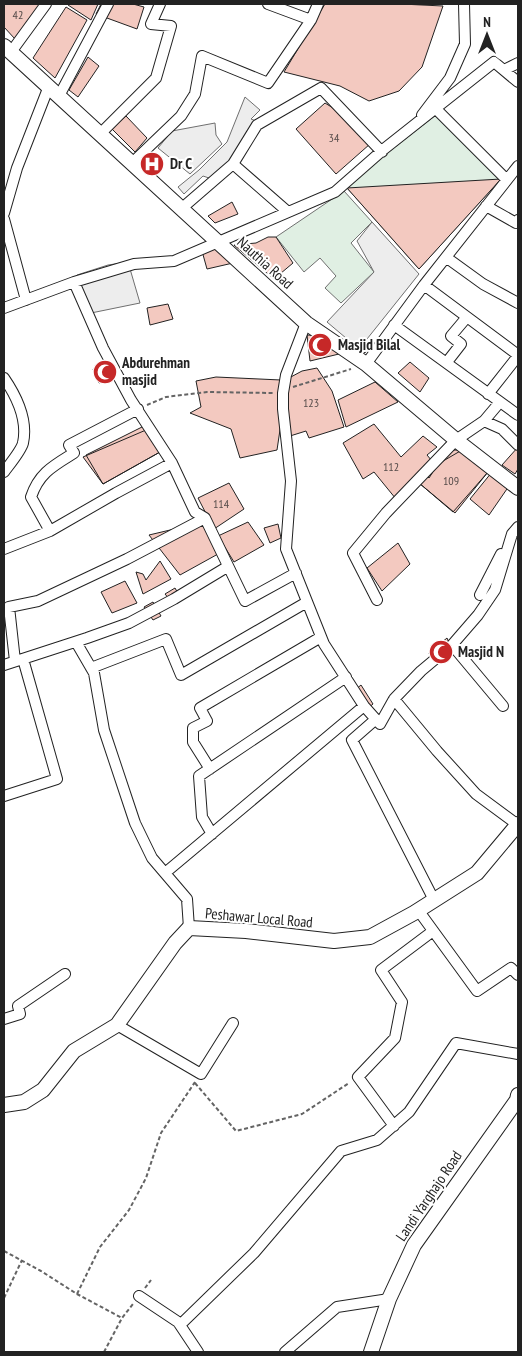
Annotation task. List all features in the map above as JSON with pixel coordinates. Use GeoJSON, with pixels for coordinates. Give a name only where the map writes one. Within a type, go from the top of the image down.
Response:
{"type":"FeatureCollection","features":[{"type":"Feature","properties":{"kind":"street"},"geometry":{"type":"LineString","coordinates":[[7,49],[46,4]]}},
{"type":"Feature","properties":{"kind":"street"},"geometry":{"type":"LineString","coordinates":[[60,96],[108,4]]}},
{"type":"Feature","properties":{"kind":"street"},"geometry":{"type":"LineString","coordinates":[[100,134],[156,78],[171,26],[151,24],[160,4]]}},
{"type":"Feature","properties":{"kind":"street"},"geometry":{"type":"LineString","coordinates":[[268,4],[311,20]]}},
{"type":"Feature","properties":{"kind":"street"},"geometry":{"type":"LineString","coordinates":[[132,163],[181,116],[195,94],[202,56],[268,83],[311,20],[318,4]]}},
{"type":"Feature","properties":{"kind":"street"},"geometry":{"type":"LineString","coordinates":[[414,126],[450,78],[465,44],[464,4]]}},
{"type":"Feature","properties":{"kind":"street","name":"Nauthia Road"},"geometry":{"type":"LineString","coordinates":[[7,49],[306,323],[366,364],[456,440],[518,488]]}},
{"type":"Feature","properties":{"kind":"street"},"geometry":{"type":"LineString","coordinates":[[4,308],[74,282],[134,264],[174,261],[335,192],[494,62],[518,82]]}},
{"type":"Feature","properties":{"kind":"street"},"geometry":{"type":"LineString","coordinates":[[504,70],[518,63]]}},
{"type":"Feature","properties":{"kind":"street"},"geometry":{"type":"LineString","coordinates":[[4,213],[17,168],[49,86]]}},
{"type":"Feature","properties":{"kind":"street"},"geometry":{"type":"LineString","coordinates":[[181,209],[233,164],[257,125],[321,88],[382,152]]}},
{"type":"Feature","properties":{"kind":"street"},"geometry":{"type":"LineString","coordinates":[[436,108],[508,180]]}},
{"type":"Feature","properties":{"kind":"street"},"geometry":{"type":"LineString","coordinates":[[233,164],[288,212]]}},
{"type":"Feature","properties":{"kind":"street"},"geometry":{"type":"LineString","coordinates":[[366,364],[394,324],[518,166]]}},
{"type":"Feature","properties":{"kind":"street"},"geometry":{"type":"LineString","coordinates":[[486,206],[516,222],[518,220]]}},
{"type":"Feature","properties":{"kind":"street"},"geometry":{"type":"LineString","coordinates":[[4,219],[26,300]]}},
{"type":"Feature","properties":{"kind":"street"},"geometry":{"type":"LineString","coordinates":[[447,258],[483,284],[518,302]]}},
{"type":"Feature","properties":{"kind":"street"},"geometry":{"type":"LineString","coordinates":[[74,282],[103,348],[131,400],[172,463],[195,512],[205,518],[245,601],[296,574]]}},
{"type":"Feature","properties":{"kind":"street"},"geometry":{"type":"LineString","coordinates":[[424,285],[518,356],[488,394]]}},
{"type":"Feature","properties":{"kind":"street"},"geometry":{"type":"LineString","coordinates":[[447,362],[461,344],[451,336],[467,317]]}},
{"type":"Feature","properties":{"kind":"street"},"geometry":{"type":"LineString","coordinates":[[306,323],[286,375],[284,392],[283,409],[291,481],[286,549],[321,638],[364,706],[380,724],[394,699],[421,671],[452,645],[478,615],[495,590],[512,534],[518,527]]}},
{"type":"Feature","properties":{"kind":"street"},"geometry":{"type":"LineString","coordinates":[[394,324],[518,415]]}},
{"type":"Feature","properties":{"kind":"street"},"geometry":{"type":"LineString","coordinates":[[4,378],[23,416],[23,444],[4,472]]}},
{"type":"Feature","properties":{"kind":"street"},"geometry":{"type":"LineString","coordinates":[[377,600],[353,553],[386,514],[456,440],[484,421],[500,402]]}},
{"type":"Feature","properties":{"kind":"street"},"geometry":{"type":"LineString","coordinates":[[50,530],[31,498],[35,484],[50,468],[74,453],[69,444],[138,409]]}},
{"type":"Feature","properties":{"kind":"street"},"geometry":{"type":"LineString","coordinates":[[484,421],[502,429],[518,445]]}},
{"type":"Feature","properties":{"kind":"street"},"geometry":{"type":"LineString","coordinates":[[4,549],[50,530],[172,463]]}},
{"type":"Feature","properties":{"kind":"street"},"geometry":{"type":"LineString","coordinates":[[480,595],[518,517]]}},
{"type":"Feature","properties":{"kind":"street"},"geometry":{"type":"LineString","coordinates":[[4,796],[57,779],[19,660],[9,607],[38,601],[127,559],[205,518]]}},
{"type":"Feature","properties":{"kind":"street"},"geometry":{"type":"LineString","coordinates":[[4,665],[76,642],[129,622],[174,599],[227,567]]}},
{"type":"Feature","properties":{"kind":"street"},"geometry":{"type":"LineString","coordinates":[[91,668],[166,639],[181,676],[307,602]]}},
{"type":"Feature","properties":{"kind":"street"},"geometry":{"type":"LineString","coordinates":[[210,769],[193,742],[193,728],[207,721],[200,708],[321,638]]}},
{"type":"Feature","properties":{"kind":"street"},"geometry":{"type":"LineString","coordinates":[[76,642],[94,673],[104,730],[135,823],[152,858],[187,899],[189,928]]}},
{"type":"Feature","properties":{"kind":"street"},"geometry":{"type":"LineString","coordinates":[[452,645],[503,706]]}},
{"type":"Feature","properties":{"kind":"street"},"geometry":{"type":"LineString","coordinates":[[212,834],[202,817],[199,776],[346,677]]}},
{"type":"Feature","properties":{"kind":"street"},"geometry":{"type":"LineString","coordinates":[[394,699],[437,752],[476,794],[518,824]]}},
{"type":"Feature","properties":{"kind":"street"},"geometry":{"type":"LineString","coordinates":[[165,873],[364,706]]}},
{"type":"Feature","properties":{"kind":"street"},"geometry":{"type":"LineString","coordinates":[[376,719],[352,740],[434,900]]}},
{"type":"Feature","properties":{"kind":"street","name":"Peshawar Local Road"},"geometry":{"type":"LineString","coordinates":[[4,1105],[24,1102],[43,1090],[74,1051],[117,1024],[175,943],[189,928],[246,931],[334,941],[370,937],[418,910],[477,872],[518,824]]}},
{"type":"Feature","properties":{"kind":"street"},"geometry":{"type":"LineString","coordinates":[[418,910],[477,991],[511,968],[518,975]]}},
{"type":"Feature","properties":{"kind":"street"},"geometry":{"type":"LineString","coordinates":[[394,1126],[358,1077],[395,1038],[402,1002],[381,970],[434,931]]}},
{"type":"Feature","properties":{"kind":"street"},"geometry":{"type":"LineString","coordinates":[[4,1019],[20,1014],[18,1006],[65,974]]}},
{"type":"Feature","properties":{"kind":"street"},"geometry":{"type":"LineString","coordinates":[[117,1024],[198,1079],[233,1024]]}},
{"type":"Feature","properties":{"kind":"street"},"geometry":{"type":"LineString","coordinates":[[180,1325],[254,1253],[341,1151],[377,1140],[409,1112],[456,1043],[518,1054]]}},
{"type":"Feature","properties":{"kind":"street","name":"Landi Yarghajo Road"},"geometry":{"type":"LineString","coordinates":[[371,1352],[389,1299],[414,1245],[518,1099]]}},
{"type":"Feature","properties":{"kind":"street"},"geometry":{"type":"LineString","coordinates":[[139,1296],[178,1322],[198,1352]]}},
{"type":"Feature","properties":{"kind":"street"},"geometry":{"type":"LineString","coordinates":[[285,1352],[337,1307],[389,1299]]}},
{"type":"Feature","properties":{"kind":"path"},"geometry":{"type":"LineString","coordinates":[[138,409],[166,397],[207,392],[284,392],[366,364]]}},
{"type":"Feature","properties":{"kind":"path"},"geometry":{"type":"LineString","coordinates":[[77,1294],[100,1247],[129,1210],[146,1178],[161,1133],[198,1079],[236,1131],[302,1114],[358,1077]]}},
{"type":"Feature","properties":{"kind":"path"},"geometry":{"type":"LineString","coordinates":[[4,1250],[77,1294],[122,1318]]}},
{"type":"Feature","properties":{"kind":"path"},"geometry":{"type":"LineString","coordinates":[[4,1298],[22,1260]]}},
{"type":"Feature","properties":{"kind":"path"},"geometry":{"type":"LineString","coordinates":[[104,1352],[122,1318],[151,1280]]}},
{"type":"Feature","properties":{"kind":"green space"},"geometry":{"type":"Polygon","coordinates":[[[436,115],[501,179],[419,269],[347,188],[382,157],[436,115]]]}},
{"type":"Feature","properties":{"kind":"green space"},"geometry":{"type":"Polygon","coordinates":[[[344,191],[372,222],[351,243],[374,272],[341,303],[325,288],[336,276],[320,258],[304,272],[276,237],[344,191]]]}},
{"type":"Feature","properties":{"kind":"shaded area"},"geometry":{"type":"Polygon","coordinates":[[[245,97],[260,110],[251,119],[256,121],[226,166],[209,178],[203,176],[184,194],[178,187],[199,170],[227,142],[245,97]]]}},
{"type":"Feature","properties":{"kind":"shaded area"},"geometry":{"type":"Polygon","coordinates":[[[215,123],[216,135],[222,144],[190,174],[158,148],[172,131],[215,123]]]}},
{"type":"Feature","properties":{"kind":"shaded area"},"geometry":{"type":"Polygon","coordinates":[[[372,222],[419,274],[359,349],[327,322],[374,272],[357,241],[372,222]]]}},
{"type":"Feature","properties":{"kind":"shaded area"},"geometry":{"type":"Polygon","coordinates":[[[128,262],[140,303],[91,313],[77,275],[108,265],[128,262]]]}},
{"type":"Feature","properties":{"kind":"building"},"geometry":{"type":"Polygon","coordinates":[[[4,4],[41,4],[15,39],[4,27],[4,4]]]}},
{"type":"Feature","properties":{"kind":"building"},"geometry":{"type":"Polygon","coordinates":[[[69,4],[98,4],[91,20],[69,4]]]}},
{"type":"Feature","properties":{"kind":"building"},"geometry":{"type":"Polygon","coordinates":[[[101,4],[133,4],[144,7],[137,29],[96,14],[101,4]]]}},
{"type":"Feature","properties":{"kind":"building"},"geometry":{"type":"Polygon","coordinates":[[[325,4],[443,6],[422,67],[399,91],[369,101],[340,86],[284,72],[325,4]]]}},
{"type":"Feature","properties":{"kind":"building"},"geometry":{"type":"Polygon","coordinates":[[[66,7],[87,20],[55,78],[33,58],[66,7]]]}},
{"type":"Feature","properties":{"kind":"building"},"geometry":{"type":"Polygon","coordinates":[[[88,57],[99,66],[78,97],[69,90],[88,57]]]}},
{"type":"Feature","properties":{"kind":"building"},"geometry":{"type":"Polygon","coordinates":[[[325,103],[341,113],[370,144],[336,174],[296,129],[325,103]]]}},
{"type":"Feature","properties":{"kind":"building"},"geometry":{"type":"Polygon","coordinates":[[[126,116],[147,138],[135,152],[111,128],[126,116]]]}},
{"type":"Feature","properties":{"kind":"building","name":"Dr C"},"geometry":{"type":"Polygon","coordinates":[[[148,158],[157,167],[155,171],[147,161],[148,158]]]}},
{"type":"Feature","properties":{"kind":"building"},"geometry":{"type":"Polygon","coordinates":[[[501,179],[419,269],[347,188],[501,179]]]}},
{"type":"Feature","properties":{"kind":"building"},"geometry":{"type":"Polygon","coordinates":[[[232,202],[238,214],[215,223],[208,216],[232,202]]]}},
{"type":"Feature","properties":{"kind":"building"},"geometry":{"type":"Polygon","coordinates":[[[268,237],[276,237],[293,263],[274,279],[234,245],[256,243],[268,237]]]}},
{"type":"Feature","properties":{"kind":"building"},"geometry":{"type":"Polygon","coordinates":[[[217,245],[233,263],[207,269],[202,251],[217,245]]]}},
{"type":"Feature","properties":{"kind":"building"},"geometry":{"type":"Polygon","coordinates":[[[168,304],[173,319],[150,325],[147,308],[168,304]]]}},
{"type":"Feature","properties":{"kind":"building","name":"Masjid Bilal"},"geometry":{"type":"Polygon","coordinates":[[[307,335],[326,336],[339,354],[310,361],[307,335]]]}},
{"type":"Feature","properties":{"kind":"building"},"geometry":{"type":"Polygon","coordinates":[[[364,346],[368,346],[365,353],[361,350],[364,346]]]}},
{"type":"Feature","properties":{"kind":"building"},"geometry":{"type":"Polygon","coordinates":[[[410,362],[429,378],[420,392],[398,373],[410,362]]]}},
{"type":"Feature","properties":{"kind":"building","name":"Abdurehman masjid"},"geometry":{"type":"Polygon","coordinates":[[[109,363],[116,376],[99,383],[93,369],[109,363]]]}},
{"type":"Feature","properties":{"kind":"building"},"geometry":{"type":"Polygon","coordinates":[[[317,368],[332,391],[344,427],[309,438],[306,431],[290,436],[285,396],[289,378],[302,371],[317,368]]]}},
{"type":"Feature","properties":{"kind":"building"},"geometry":{"type":"Polygon","coordinates":[[[216,377],[281,380],[281,423],[277,450],[240,458],[231,429],[190,413],[201,407],[196,381],[216,377]]]}},
{"type":"Feature","properties":{"kind":"building"},"geometry":{"type":"Polygon","coordinates":[[[375,382],[398,402],[346,427],[338,400],[375,382]]]}},
{"type":"Feature","properties":{"kind":"building"},"geometry":{"type":"Polygon","coordinates":[[[374,424],[401,457],[423,436],[437,447],[427,455],[432,461],[396,499],[374,472],[363,479],[343,443],[374,424]]]}},
{"type":"Feature","properties":{"kind":"building"},"geometry":{"type":"Polygon","coordinates":[[[144,426],[160,452],[103,484],[86,455],[144,426]]]}},
{"type":"Feature","properties":{"kind":"building"},"geometry":{"type":"Polygon","coordinates":[[[146,430],[160,452],[103,484],[83,457],[146,430]]]}},
{"type":"Feature","properties":{"kind":"building"},"geometry":{"type":"Polygon","coordinates":[[[518,447],[518,469],[515,474],[502,465],[518,447]]]}},
{"type":"Feature","properties":{"kind":"building"},"geometry":{"type":"Polygon","coordinates":[[[454,450],[462,450],[488,472],[455,513],[419,483],[426,475],[429,478],[438,464],[454,450]]]}},
{"type":"Feature","properties":{"kind":"building"},"geometry":{"type":"Polygon","coordinates":[[[462,450],[488,472],[453,512],[419,483],[438,464],[462,450]]]}},
{"type":"Feature","properties":{"kind":"building"},"geometry":{"type":"Polygon","coordinates":[[[492,472],[509,486],[489,515],[470,499],[492,472]]]}},
{"type":"Feature","properties":{"kind":"building"},"geometry":{"type":"Polygon","coordinates":[[[229,483],[244,509],[214,529],[198,498],[229,483]]]}},
{"type":"Feature","properties":{"kind":"building"},"geometry":{"type":"Polygon","coordinates":[[[204,522],[218,554],[180,575],[149,535],[204,522]]]}},
{"type":"Feature","properties":{"kind":"building"},"geometry":{"type":"Polygon","coordinates":[[[248,522],[264,545],[234,562],[218,536],[248,522]]]}},
{"type":"Feature","properties":{"kind":"building"},"geometry":{"type":"Polygon","coordinates":[[[278,524],[281,538],[270,543],[264,528],[278,524]]]}},
{"type":"Feature","properties":{"kind":"building"},"geometry":{"type":"Polygon","coordinates":[[[398,543],[410,564],[382,591],[367,568],[398,543]]]}},
{"type":"Feature","properties":{"kind":"building"},"geometry":{"type":"Polygon","coordinates":[[[160,561],[171,579],[143,594],[136,572],[143,574],[146,580],[160,561]]]}},
{"type":"Feature","properties":{"kind":"building"},"geometry":{"type":"Polygon","coordinates":[[[125,581],[137,603],[112,613],[101,592],[125,581]]]}},
{"type":"Feature","properties":{"kind":"building"},"geometry":{"type":"Polygon","coordinates":[[[175,588],[179,595],[170,600],[165,594],[175,588]]]}},
{"type":"Feature","properties":{"kind":"building"},"geometry":{"type":"Polygon","coordinates":[[[153,602],[161,616],[153,620],[144,607],[153,602]]]}},
{"type":"Feature","properties":{"kind":"building","name":"Masjid N"},"geometry":{"type":"Polygon","coordinates":[[[447,638],[453,652],[434,666],[429,653],[447,638]]]}},
{"type":"Feature","properties":{"kind":"building"},"geometry":{"type":"Polygon","coordinates":[[[361,685],[373,704],[367,709],[355,690],[361,685]]]}},
{"type":"Feature","properties":{"kind":"place","name":"Dr C"},"geometry":{"type":"Point","coordinates":[152,164]}},
{"type":"Feature","properties":{"kind":"place","name":"Masjid Bilal"},"geometry":{"type":"Point","coordinates":[320,345]}},
{"type":"Feature","properties":{"kind":"place","name":"Abdurehman masjid"},"geometry":{"type":"Point","coordinates":[105,372]}},
{"type":"Feature","properties":{"kind":"place","name":"Masjid N"},"geometry":{"type":"Point","coordinates":[441,652]}}]}
